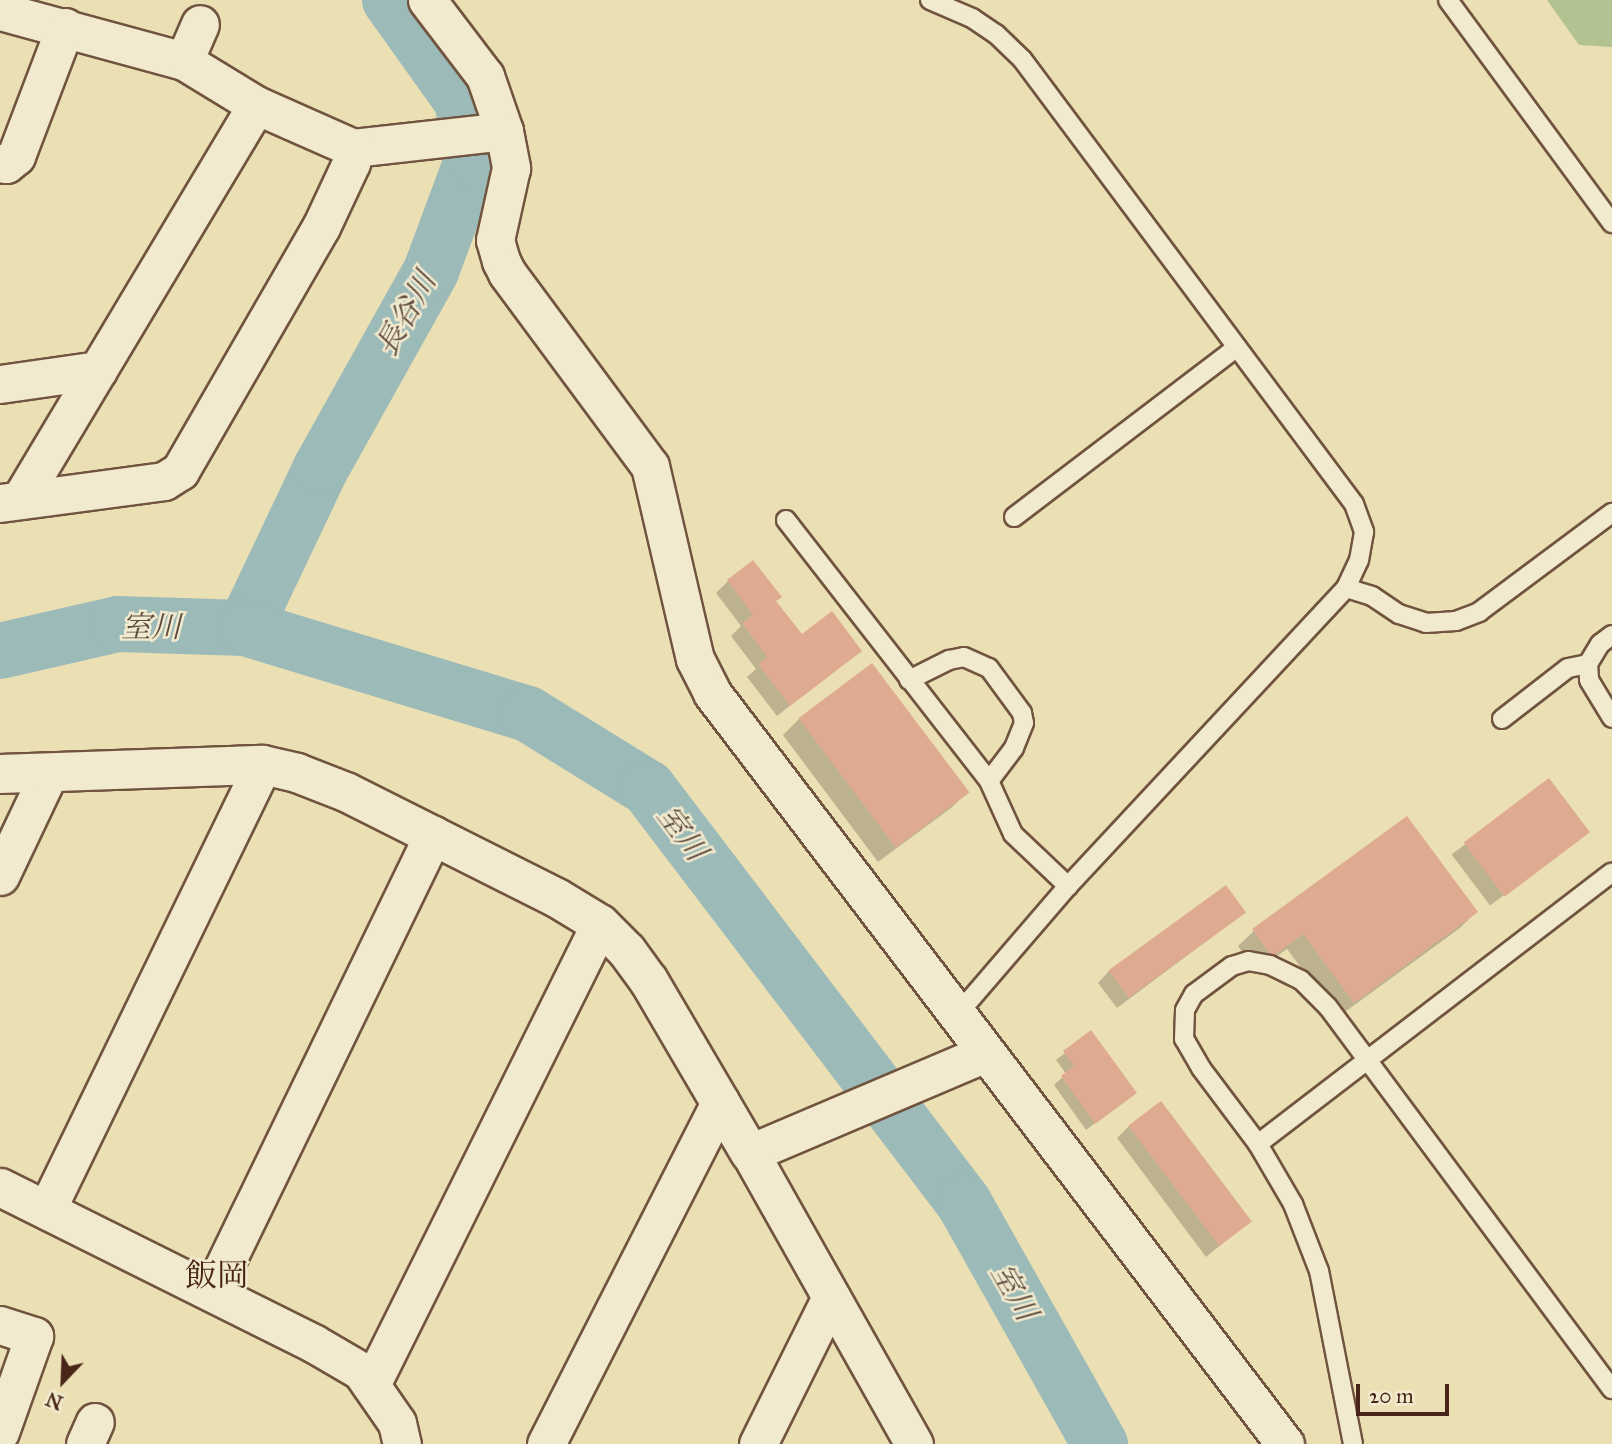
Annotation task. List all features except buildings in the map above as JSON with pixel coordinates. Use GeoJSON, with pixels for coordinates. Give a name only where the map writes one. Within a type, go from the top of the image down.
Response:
{"type":"FeatureCollection","features":[{"type":"Feature","properties":{"kind":"street"},"geometry":{"type":"LineString","coordinates":[[427,0],[485,76],[505,131],[511,168],[495,240],[501,261],[507,273],[650,466],[695,659],[712,693],[958,1014],[970,1059],[1285,1444]]}},
{"type":"Feature","properties":{"kind":"street"},"geometry":{"type":"LineString","coordinates":[[0,11],[184,61],[256,105],[353,148],[505,131]]}},
{"type":"Feature","properties":{"kind":"street"},"geometry":{"type":"LineString","coordinates":[[184,61],[200,24]]}},
{"type":"Feature","properties":{"kind":"street"},"geometry":{"type":"LineString","coordinates":[[0,163],[6,164],[16,156],[65,27]]}},
{"type":"Feature","properties":{"kind":"street"},"geometry":{"type":"LineString","coordinates":[[10,501],[98,370],[256,105]]}},
{"type":"Feature","properties":{"kind":"street"},"geometry":{"type":"LineString","coordinates":[[10,501],[164,481],[180,471],[321,227],[351,163],[353,148]]}},
{"type":"Feature","properties":{"kind":"street"},"geometry":{"type":"LineString","coordinates":[[0,384],[98,370]]}},
{"type":"Feature","properties":{"kind":"street"},"geometry":{"type":"LineString","coordinates":[[47,1209],[263,765]]}},
{"type":"Feature","properties":{"kind":"street"},"geometry":{"type":"LineString","coordinates":[[0,774],[263,765],[297,773],[346,792],[433,835],[557,898],[600,924],[627,951],[649,981],[720,1102],[767,1147],[831,1297],[914,1444]]}},
{"type":"Feature","properties":{"kind":"street"},"geometry":{"type":"LineString","coordinates":[[0,876],[49,773]]}},
{"type":"Feature","properties":{"kind":"street"},"geometry":{"type":"LineString","coordinates":[[212,1291],[433,835]]}},
{"type":"Feature","properties":{"kind":"street"},"geometry":{"type":"LineString","coordinates":[[371,1385],[600,924]]}},
{"type":"Feature","properties":{"kind":"street"},"geometry":{"type":"LineString","coordinates":[[767,1147],[970,1059]]}},
{"type":"Feature","properties":{"kind":"street"},"geometry":{"type":"LineString","coordinates":[[546,1444],[720,1102]]}},
{"type":"Feature","properties":{"kind":"street"},"geometry":{"type":"LineString","coordinates":[[0,1187],[212,1291],[362,1371],[397,1423],[401,1444]]}},
{"type":"Feature","properties":{"kind":"street"},"geometry":{"type":"LineString","coordinates":[[758,1444],[831,1297]]}},
{"type":"Feature","properties":{"kind":"street"},"geometry":{"type":"LineString","coordinates":[[0,1325],[34,1336],[0,1432]]}},
{"type":"Feature","properties":{"kind":"lane"},"geometry":{"type":"LineString","coordinates":[[930,0],[972,19],[996,34],[1022,59],[1354,504],[1364,532],[1359,559],[1346,588],[1068,886],[958,1014]]}},
{"type":"Feature","properties":{"kind":"lane"},"geometry":{"type":"LineString","coordinates":[[1448,0],[1612,223]]}},
{"type":"Feature","properties":{"kind":"lane"},"geometry":{"type":"LineString","coordinates":[[1014,517],[1237,347]]}},
{"type":"Feature","properties":{"kind":"lane"},"geometry":{"type":"LineString","coordinates":[[1346,588],[1372,596],[1399,614],[1426,623],[1456,621],[1479,612],[1612,513]]}},
{"type":"Feature","properties":{"kind":"lane"},"geometry":{"type":"LineString","coordinates":[[786,520],[989,781],[1013,834],[1068,886]]}},
{"type":"Feature","properties":{"kind":"lane"},"geometry":{"type":"LineString","coordinates":[[1612,635],[1600,645],[1588,664],[1589,680],[1612,718]]}},
{"type":"Feature","properties":{"kind":"lane"},"geometry":{"type":"LineString","coordinates":[[909,680],[948,660],[964,656],[989,668],[1022,713],[1024,723],[1014,748],[989,781]]}},
{"type":"Feature","properties":{"kind":"lane"},"geometry":{"type":"LineString","coordinates":[[1502,719],[1568,668],[1588,664]]}},
{"type":"Feature","properties":{"kind":"lane"},"geometry":{"type":"LineString","coordinates":[[1258,1144],[1612,872]]}},
{"type":"Feature","properties":{"kind":"lane"},"geometry":{"type":"LineString","coordinates":[[1353,1444],[1319,1272],[1293,1204],[1258,1144],[1201,1068],[1184,1039],[1185,1010],[1195,994],[1232,966],[1248,961],[1270,965],[1301,980],[1328,1007],[1612,1389]]}},
{"type":"Feature","properties":{"kind":"green space"},"geometry":{"type":"Polygon","coordinates":[[[1547,0],[1612,0],[1612,47],[1579,45],[1547,0]]]}},
{"type":"Feature","properties":{"kind":"waterway","name":"長谷川"},"geometry":{"type":"LineString","coordinates":[[245,628],[321,468],[431,271],[473,158],[462,101],[390,0]]}},
{"type":"Feature","properties":{"kind":"waterway","name":"室川"},"geometry":{"type":"LineString","coordinates":[[0,651],[118,624],[245,628],[528,714],[648,788],[964,1203],[1100,1444]]}},
{"type":"Feature","properties":{"kind":"district","name":"飯岡"},"geometry":{"type":"Point","coordinates":[217,1276]}}]}
